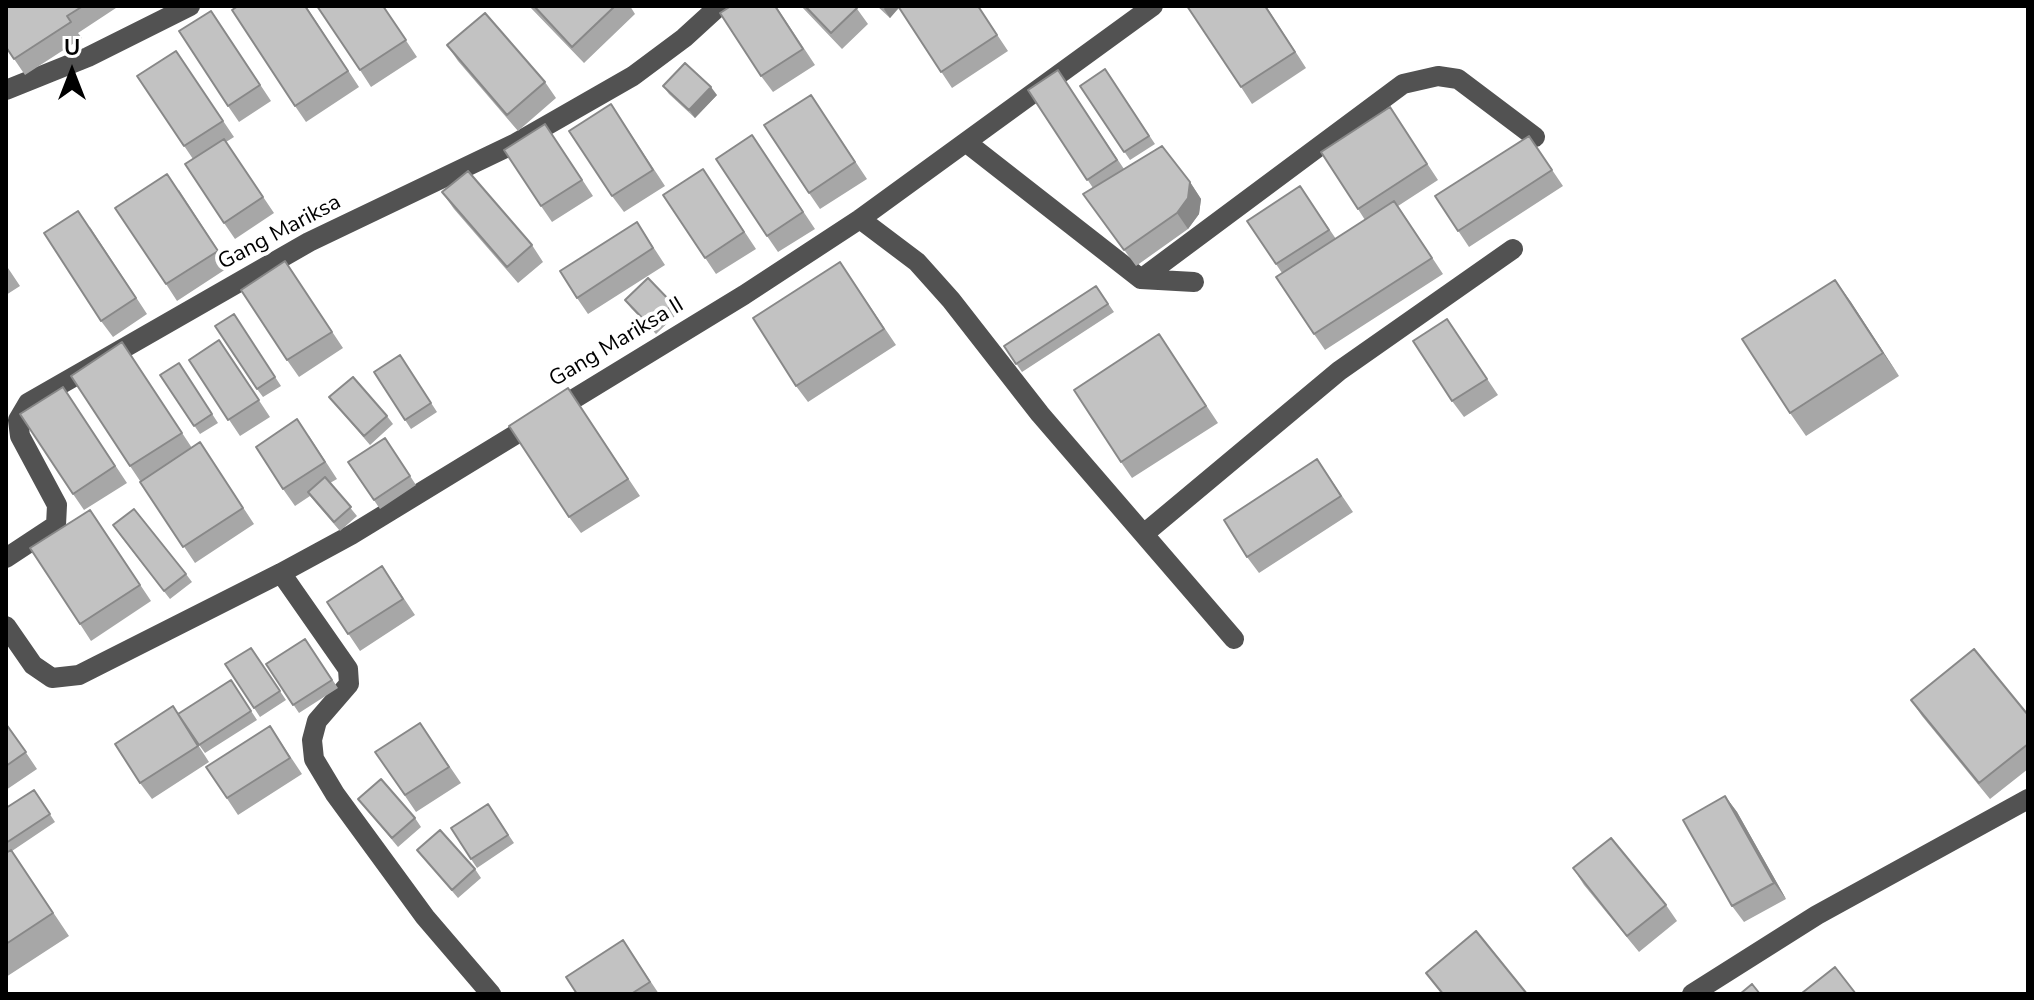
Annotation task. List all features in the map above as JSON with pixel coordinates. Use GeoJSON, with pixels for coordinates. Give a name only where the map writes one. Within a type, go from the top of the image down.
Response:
{"type":"FeatureCollection","features":[{"type":"Feature","properties":{"kind":"street"},"geometry":{"type":"LineString","coordinates":[[6,90],[88,57],[190,6]]}},
{"type":"Feature","properties":{"kind":"street","name":"Gang Mariksa"},"geometry":{"type":"LineString","coordinates":[[6,558],[56,525],[57,505],[20,436],[18,420],[28,403],[309,242],[516,143],[633,76],[684,38],[719,6]]}},
{"type":"Feature","properties":{"kind":"street","name":"Gang Mariksa II"},"geometry":{"type":"LineString","coordinates":[[6,626],[33,665],[52,678],[79,675],[281,573],[351,535],[744,295],[860,219],[1153,6]]}},
{"type":"Feature","properties":{"kind":"street"},"geometry":{"type":"LineString","coordinates":[[1141,279],[1403,84],[1438,76],[1458,79],[1535,137]]}},
{"type":"Feature","properties":{"kind":"street"},"geometry":{"type":"LineString","coordinates":[[967,143],[1141,279],[1194,282]]}},
{"type":"Feature","properties":{"kind":"street"},"geometry":{"type":"LineString","coordinates":[[860,219],[917,262],[951,300],[1040,414],[1234,639]]}},
{"type":"Feature","properties":{"kind":"street"},"geometry":{"type":"LineString","coordinates":[[1145,533],[1339,371],[1513,249]]}},
{"type":"Feature","properties":{"kind":"street"},"geometry":{"type":"LineString","coordinates":[[281,573],[348,669],[349,684],[317,721],[312,740],[314,759],[335,794],[425,917],[491,994]]}},
{"type":"Feature","properties":{"kind":"street"},"geometry":{"type":"LineString","coordinates":[[1692,994],[1817,915],[2028,799]]}},
{"type":"Feature","properties":{"kind":"building"},"geometry":{"type":"Polygon","coordinates":[[[6,6],[83,6],[67,16],[71,22],[14,59],[6,47],[6,6]]]}},
{"type":"Feature","properties":{"kind":"building"},"geometry":{"type":"Polygon","coordinates":[[[238,6],[305,6],[348,71],[295,106],[232,10],[238,6]]]}},
{"type":"Feature","properties":{"kind":"building"},"geometry":{"type":"Polygon","coordinates":[[[317,6],[383,6],[406,40],[360,70],[317,6]]]}},
{"type":"Feature","properties":{"kind":"building"},"geometry":{"type":"Polygon","coordinates":[[[534,6],[615,6],[572,47],[534,6]]]}},
{"type":"Feature","properties":{"kind":"building"},"geometry":{"type":"Polygon","coordinates":[[[731,6],[775,6],[803,49],[761,76],[720,13],[731,6]]]}},
{"type":"Feature","properties":{"kind":"building"},"geometry":{"type":"Polygon","coordinates":[[[805,6],[855,6],[857,8],[831,33],[805,6]]]}},
{"type":"Feature","properties":{"kind":"building"},"geometry":{"type":"Polygon","coordinates":[[[898,6],[978,6],[997,35],[941,72],[898,6]]]}},
{"type":"Feature","properties":{"kind":"building"},"geometry":{"type":"Polygon","coordinates":[[[1187,6],[1265,6],[1295,52],[1241,87],[1187,6]]]}},
{"type":"Feature","properties":{"kind":"building"},"geometry":{"type":"Polygon","coordinates":[[[211,11],[260,85],[228,106],[179,31],[211,11]]]}},
{"type":"Feature","properties":{"kind":"building"},"geometry":{"type":"Polygon","coordinates":[[[485,13],[545,82],[507,115],[447,45],[485,13]]]}},
{"type":"Feature","properties":{"kind":"building"},"geometry":{"type":"Polygon","coordinates":[[[176,51],[223,121],[184,146],[137,76],[176,51]]]}},
{"type":"Feature","properties":{"kind":"building"},"geometry":{"type":"Polygon","coordinates":[[[685,63],[711,87],[689,110],[663,86],[685,63]]]}},
{"type":"Feature","properties":{"kind":"building"},"geometry":{"type":"Polygon","coordinates":[[[1105,69],[1149,136],[1124,152],[1080,86],[1105,69]]]}},
{"type":"Feature","properties":{"kind":"building"},"geometry":{"type":"Polygon","coordinates":[[[1058,70],[1117,160],[1087,180],[1028,90],[1058,70]]]}},
{"type":"Feature","properties":{"kind":"building"},"geometry":{"type":"Polygon","coordinates":[[[811,95],[855,162],[809,193],[764,125],[811,95]]]}},
{"type":"Feature","properties":{"kind":"building"},"geometry":{"type":"Polygon","coordinates":[[[611,104],[653,170],[612,196],[569,131],[611,104]]]}},
{"type":"Feature","properties":{"kind":"building"},"geometry":{"type":"Polygon","coordinates":[[[1390,107],[1427,164],[1358,209],[1321,152],[1390,107]]]}},
{"type":"Feature","properties":{"kind":"building"},"geometry":{"type":"Polygon","coordinates":[[[545,124],[582,180],[541,206],[504,150],[545,124]]]}},
{"type":"Feature","properties":{"kind":"building"},"geometry":{"type":"Polygon","coordinates":[[[752,135],[803,212],[767,236],[716,159],[752,135]]]}},
{"type":"Feature","properties":{"kind":"building"},"geometry":{"type":"Polygon","coordinates":[[[1529,136],[1552,170],[1458,231],[1435,196],[1529,136]]]}},
{"type":"Feature","properties":{"kind":"building"},"geometry":{"type":"Polygon","coordinates":[[[224,139],[263,197],[224,223],[185,164],[224,139]]]}},
{"type":"Feature","properties":{"kind":"building"},"geometry":{"type":"Polygon","coordinates":[[[1162,146],[1190,182],[1188,198],[1177,213],[1124,250],[1083,194],[1162,146]]]}},
{"type":"Feature","properties":{"kind":"building"},"geometry":{"type":"Polygon","coordinates":[[[703,169],[744,232],[705,258],[663,195],[703,169]]]}},
{"type":"Feature","properties":{"kind":"building"},"geometry":{"type":"Polygon","coordinates":[[[468,171],[532,245],[507,267],[442,192],[468,171]]]}},
{"type":"Feature","properties":{"kind":"building"},"geometry":{"type":"Polygon","coordinates":[[[167,174],[218,251],[166,284],[115,208],[167,174]]]}},
{"type":"Feature","properties":{"kind":"building"},"geometry":{"type":"Polygon","coordinates":[[[1300,186],[1329,230],[1276,264],[1247,221],[1300,186]]]}},
{"type":"Feature","properties":{"kind":"building"},"geometry":{"type":"Polygon","coordinates":[[[1394,201],[1432,258],[1314,334],[1276,277],[1394,201]]]}},
{"type":"Feature","properties":{"kind":"building"},"geometry":{"type":"Polygon","coordinates":[[[78,211],[136,298],[101,321],[44,233],[78,211]]]}},
{"type":"Feature","properties":{"kind":"building"},"geometry":{"type":"Polygon","coordinates":[[[637,222],[653,248],[577,298],[560,271],[637,222]]]}},
{"type":"Feature","properties":{"kind":"building"},"geometry":{"type":"Polygon","coordinates":[[[285,261],[332,332],[287,360],[241,290],[285,261]]]}},
{"type":"Feature","properties":{"kind":"building"},"geometry":{"type":"Polygon","coordinates":[[[840,262],[884,329],[796,386],[753,318],[840,262]]]}},
{"type":"Feature","properties":{"kind":"building"},"geometry":{"type":"Polygon","coordinates":[[[648,278],[673,304],[650,326],[625,300],[648,278]]]}},
{"type":"Feature","properties":{"kind":"building"},"geometry":{"type":"Polygon","coordinates":[[[1835,280],[1883,353],[1790,413],[1742,339],[1835,280]]]}},
{"type":"Feature","properties":{"kind":"building"},"geometry":{"type":"Polygon","coordinates":[[[1096,286],[1108,304],[1016,364],[1004,346],[1096,286]]]}},
{"type":"Feature","properties":{"kind":"building"},"geometry":{"type":"Polygon","coordinates":[[[234,314],[275,377],[257,389],[215,326],[234,314]]]}},
{"type":"Feature","properties":{"kind":"building"},"geometry":{"type":"Polygon","coordinates":[[[1447,319],[1487,379],[1452,401],[1413,341],[1447,319]]]}},
{"type":"Feature","properties":{"kind":"building"},"geometry":{"type":"Polygon","coordinates":[[[1159,334],[1206,406],[1121,462],[1074,390],[1159,334]]]}},
{"type":"Feature","properties":{"kind":"building"},"geometry":{"type":"Polygon","coordinates":[[[219,340],[259,400],[228,420],[189,360],[219,340]]]}},
{"type":"Feature","properties":{"kind":"building"},"geometry":{"type":"Polygon","coordinates":[[[122,342],[182,433],[130,466],[71,376],[122,342]]]}},
{"type":"Feature","properties":{"kind":"building"},"geometry":{"type":"Polygon","coordinates":[[[400,355],[431,403],[405,420],[374,372],[400,355]]]}},
{"type":"Feature","properties":{"kind":"building"},"geometry":{"type":"Polygon","coordinates":[[[179,363],[212,414],[194,426],[160,375],[179,363]]]}},
{"type":"Feature","properties":{"kind":"building"},"geometry":{"type":"Polygon","coordinates":[[[353,377],[387,416],[364,436],[329,397],[353,377]]]}},
{"type":"Feature","properties":{"kind":"building"},"geometry":{"type":"Polygon","coordinates":[[[63,387],[115,466],[73,494],[20,414],[63,387]]]}},
{"type":"Feature","properties":{"kind":"building"},"geometry":{"type":"Polygon","coordinates":[[[568,388],[628,479],[569,517],[509,426],[568,388]]]}},
{"type":"Feature","properties":{"kind":"building"},"geometry":{"type":"Polygon","coordinates":[[[297,419],[325,462],[283,489],[256,447],[297,419]]]}},
{"type":"Feature","properties":{"kind":"building"},"geometry":{"type":"Polygon","coordinates":[[[385,438],[410,476],[374,500],[348,462],[385,438]]]}},
{"type":"Feature","properties":{"kind":"building"},"geometry":{"type":"Polygon","coordinates":[[[200,442],[243,508],[183,547],[140,482],[200,442]]]}},
{"type":"Feature","properties":{"kind":"building"},"geometry":{"type":"Polygon","coordinates":[[[1317,459],[1341,496],[1247,557],[1224,520],[1317,459]]]}},
{"type":"Feature","properties":{"kind":"building"},"geometry":{"type":"Polygon","coordinates":[[[325,477],[351,507],[334,522],[308,492],[325,477]]]}},
{"type":"Feature","properties":{"kind":"building"},"geometry":{"type":"Polygon","coordinates":[[[134,509],[186,574],[164,591],[113,525],[134,509]]]}},
{"type":"Feature","properties":{"kind":"building"},"geometry":{"type":"Polygon","coordinates":[[[90,510],[140,585],[80,624],[30,548],[90,510]]]}},
{"type":"Feature","properties":{"kind":"building"},"geometry":{"type":"Polygon","coordinates":[[[382,566],[403,599],[348,634],[327,602],[382,566]]]}},
{"type":"Feature","properties":{"kind":"building"},"geometry":{"type":"Polygon","coordinates":[[[305,639],[332,680],[293,705],[266,664],[305,639]]]}},
{"type":"Feature","properties":{"kind":"building"},"geometry":{"type":"Polygon","coordinates":[[[251,648],[280,691],[254,708],[225,664],[251,648]]]}},
{"type":"Feature","properties":{"kind":"building"},"geometry":{"type":"Polygon","coordinates":[[[1974,649],[2028,715],[2028,744],[1979,783],[1911,700],[1974,649]]]}},
{"type":"Feature","properties":{"kind":"building"},"geometry":{"type":"Polygon","coordinates":[[[231,680],[251,711],[199,745],[178,714],[231,680]]]}},
{"type":"Feature","properties":{"kind":"building"},"geometry":{"type":"Polygon","coordinates":[[[173,706],[198,746],[140,783],[115,744],[173,706]]]}},
{"type":"Feature","properties":{"kind":"building"},"geometry":{"type":"Polygon","coordinates":[[[420,723],[449,767],[405,795],[375,752],[420,723]]]}},
{"type":"Feature","properties":{"kind":"building"},"geometry":{"type":"Polygon","coordinates":[[[6,724],[26,752],[6,766],[6,724]]]}},
{"type":"Feature","properties":{"kind":"building"},"geometry":{"type":"Polygon","coordinates":[[[270,726],[290,758],[227,798],[206,767],[270,726]]]}},
{"type":"Feature","properties":{"kind":"building"},"geometry":{"type":"Polygon","coordinates":[[[381,779],[415,818],[392,838],[358,799],[381,779]]]}},
{"type":"Feature","properties":{"kind":"building"},"geometry":{"type":"Polygon","coordinates":[[[34,790],[50,814],[6,843],[6,808],[34,790]]]}},
{"type":"Feature","properties":{"kind":"building"},"geometry":{"type":"Polygon","coordinates":[[[1725,796],[1774,883],[1732,906],[1683,820],[1725,796]]]}},
{"type":"Feature","properties":{"kind":"building"},"geometry":{"type":"Polygon","coordinates":[[[488,804],[508,835],[471,859],[451,828],[488,804]]]}},
{"type":"Feature","properties":{"kind":"building"},"geometry":{"type":"Polygon","coordinates":[[[440,830],[475,869],[452,890],[417,850],[440,830]]]}},
{"type":"Feature","properties":{"kind":"building"},"geometry":{"type":"Polygon","coordinates":[[[1611,838],[1666,905],[1627,936],[1573,868],[1611,838]]]}},
{"type":"Feature","properties":{"kind":"building"},"geometry":{"type":"Polygon","coordinates":[[[11,850],[53,913],[6,944],[6,853],[11,850]]]}},
{"type":"Feature","properties":{"kind":"building"},"geometry":{"type":"Polygon","coordinates":[[[1476,931],[1527,994],[1443,994],[1426,973],[1476,931]]]}},
{"type":"Feature","properties":{"kind":"building"},"geometry":{"type":"Polygon","coordinates":[[[623,940],[650,982],[631,994],[577,994],[566,977],[623,940]]]}},
{"type":"Feature","properties":{"kind":"building"},"geometry":{"type":"Polygon","coordinates":[[[1835,967],[1856,994],[1802,993],[1835,967]]]}},
{"type":"Feature","properties":{"kind":"building"},"geometry":{"type":"Polygon","coordinates":[[[1752,984],[1760,994],[1740,994],[1752,984]]]}}]}
